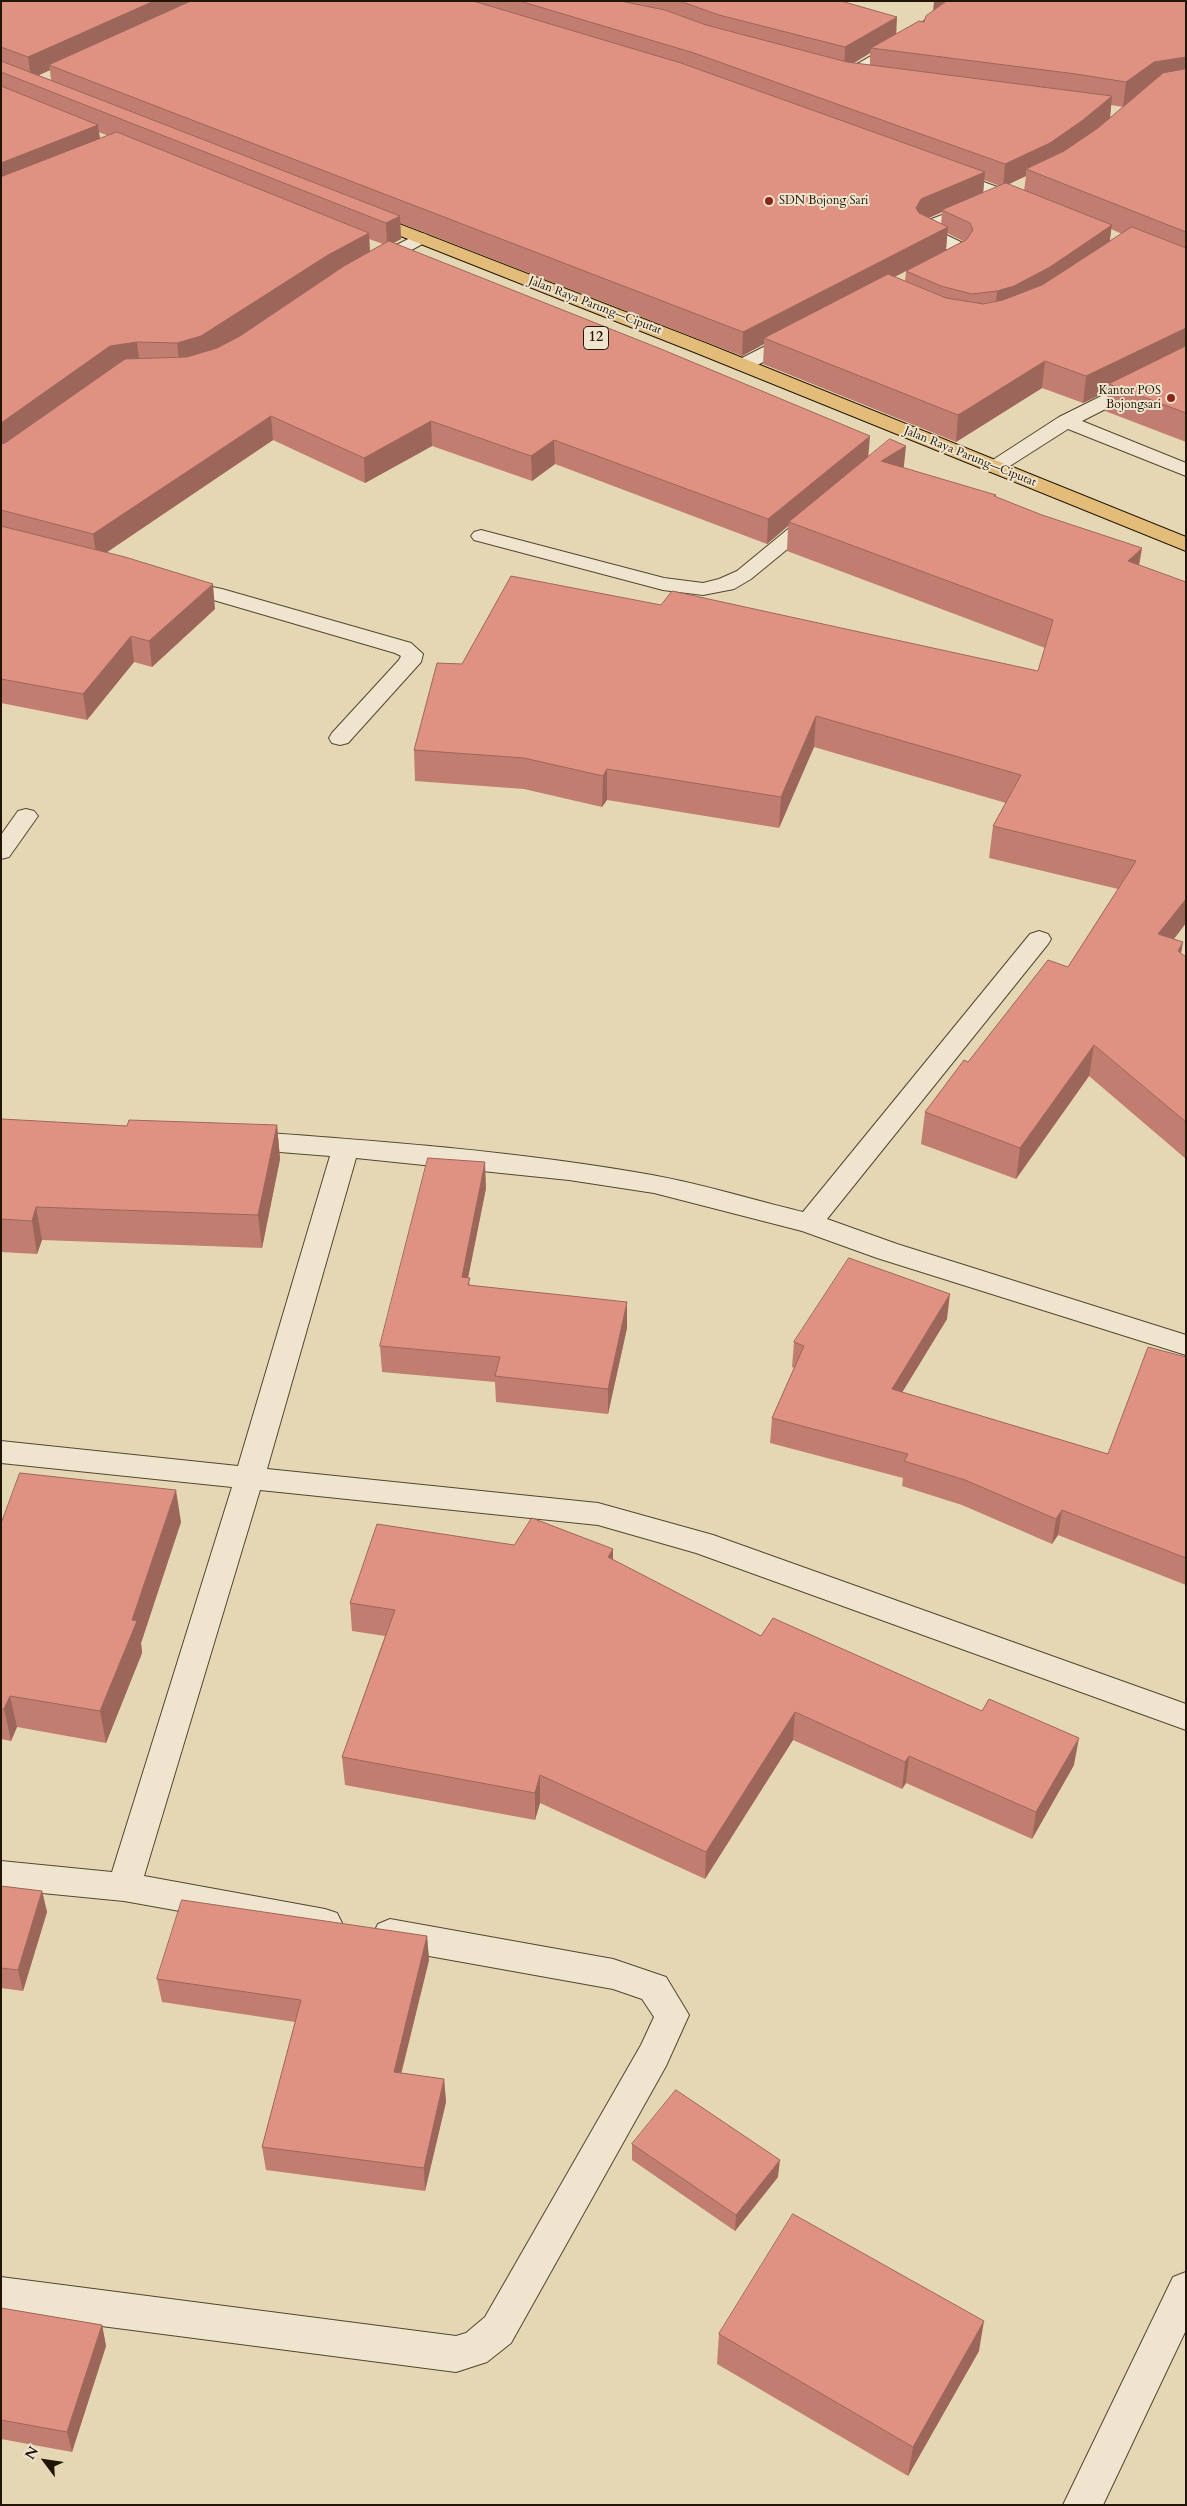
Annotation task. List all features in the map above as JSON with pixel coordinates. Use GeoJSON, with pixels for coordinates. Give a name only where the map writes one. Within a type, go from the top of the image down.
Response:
{"type":"FeatureCollection","features":[{"type":"Feature","properties":{"kind":"highway","name":"Jalan Raya Parung—Ciputat"},"geometry":{"type":"LineString","coordinates":[[347,209],[743,365],[1186,545]]}},
{"type":"Feature","properties":{"kind":"highway"},"geometry":{"type":"LineString","coordinates":[[369,247],[414,266]]}},
{"type":"Feature","properties":{"kind":"street"},"geometry":{"type":"LineString","coordinates":[[846,77],[895,50],[931,25],[959,1]]}},
{"type":"Feature","properties":{"kind":"street"},"geometry":{"type":"LineString","coordinates":[[815,69],[846,77],[874,81]]}},
{"type":"Feature","properties":{"kind":"street"},"geometry":{"type":"LineString","coordinates":[[931,168],[1040,209]]}},
{"type":"Feature","properties":{"kind":"street"},"geometry":{"type":"LineString","coordinates":[[921,273],[961,250],[924,231],[926,227],[1021,187]]}},
{"type":"Feature","properties":{"kind":"street"},"geometry":{"type":"LineString","coordinates":[[354,275],[420,238]]}},
{"type":"Feature","properties":{"kind":"street"},"geometry":{"type":"LineString","coordinates":[[743,365],[812,328]]}},
{"type":"Feature","properties":{"kind":"street"},"geometry":{"type":"LineString","coordinates":[[995,467],[1066,421],[1186,360]]}},
{"type":"Feature","properties":{"kind":"street"},"geometry":{"type":"LineString","coordinates":[[1066,421],[1186,470]]}},
{"type":"Feature","properties":{"kind":"street"},"geometry":{"type":"LineString","coordinates":[[481,536],[662,584],[703,589],[726,584],[744,575],[831,503]]}},
{"type":"Feature","properties":{"kind":"street"},"geometry":{"type":"LineString","coordinates":[[156,581],[214,594],[403,648],[412,654],[410,662],[340,738]]}},
{"type":"Feature","properties":{"kind":"street"},"geometry":{"type":"LineString","coordinates":[[1,852],[26,816]]}},
{"type":"Feature","properties":{"kind":"street"},"geometry":{"type":"LineString","coordinates":[[809,1223],[1038,939]]}},
{"type":"Feature","properties":{"kind":"street"},"geometry":{"type":"LineString","coordinates":[[218,1138],[346,1148],[569,1171],[654,1184],[809,1223],[887,1251],[1186,1345]]}},
{"type":"Feature","properties":{"kind":"street"},"geometry":{"type":"LineString","coordinates":[[124,1887],[249,1479],[346,1148]]}},
{"type":"Feature","properties":{"kind":"street"},"geometry":{"type":"LineString","coordinates":[[1,1452],[249,1479],[518,1504],[598,1514],[702,1543],[1186,1717]]}},
{"type":"Feature","properties":{"kind":"street"},"geometry":{"type":"LineString","coordinates":[[1,1876],[124,1887],[613,1974],[654,1988],[672,2015],[654,2055],[498,2330],[485,2344],[472,2351],[456,2354],[1,2294]]}},
{"type":"Feature","properties":{"kind":"street"},"geometry":{"type":"LineString","coordinates":[[1083,2505],[1186,2290]]}},
{"type":"Feature","properties":{"kind":"building"},"geometry":{"type":"Polygon","coordinates":[[[1,1],[154,1],[28,57],[1,47],[1,1]]]}},
{"type":"Feature","properties":{"kind":"building"},"geometry":{"type":"Polygon","coordinates":[[[191,1],[473,1],[681,63],[985,172],[921,199],[916,208],[919,213],[948,227],[743,332],[49,65],[191,1]]]}},
{"type":"Feature","properties":{"kind":"building"},"geometry":{"type":"Polygon","coordinates":[[[520,1],[620,1],[665,10],[706,25],[847,62],[1112,96],[1083,120],[1050,143],[1005,164],[694,53],[520,1]]]}},
{"type":"Feature","properties":{"kind":"building"},"geometry":{"type":"Polygon","coordinates":[[[680,1],[841,1],[897,17],[845,47],[719,15],[680,1]]]}},
{"type":"Feature","properties":{"kind":"building"},"geometry":{"type":"Polygon","coordinates":[[[947,1],[1186,1],[1186,57],[1154,62],[1126,82],[871,48],[919,21],[924,22],[926,16],[947,1]]]}},
{"type":"Feature","properties":{"kind":"building"},"geometry":{"type":"Polygon","coordinates":[[[1,61],[400,216],[386,223],[1,72],[1,61]]]}},
{"type":"Feature","properties":{"kind":"building"},"geometry":{"type":"Polygon","coordinates":[[[1186,69],[1186,232],[1026,169],[1064,151],[1098,128],[1163,73],[1186,69]]]}},
{"type":"Feature","properties":{"kind":"building"},"geometry":{"type":"Polygon","coordinates":[[[1,86],[98,125],[1,163],[1,86]]]}},
{"type":"Feature","properties":{"kind":"building"},"geometry":{"type":"Polygon","coordinates":[[[117,132],[369,233],[328,255],[201,336],[177,343],[137,342],[110,346],[1,423],[1,177],[117,132]]]}},
{"type":"Feature","properties":{"kind":"building"},"geometry":{"type":"Polygon","coordinates":[[[1006,183],[1112,225],[1050,267],[1014,286],[997,291],[972,294],[941,286],[906,271],[966,240],[973,230],[970,223],[942,210],[1006,183]]]}},
{"type":"Feature","properties":{"kind":"building"},"geometry":{"type":"Polygon","coordinates":[[[1132,227],[1186,248],[1186,328],[1086,376],[1045,361],[958,415],[764,338],[888,274],[946,298],[983,304],[1003,300],[1042,285],[1132,227]]]}},
{"type":"Feature","properties":{"kind":"building"},"geometry":{"type":"Polygon","coordinates":[[[389,241],[661,349],[870,436],[768,519],[554,440],[531,456],[431,421],[364,458],[271,416],[93,534],[1,510],[1,444],[125,359],[187,357],[217,348],[240,336],[344,266],[389,241]]]}},
{"type":"Feature","properties":{"kind":"building"},"geometry":{"type":"Polygon","coordinates":[[[1186,346],[1186,413],[1109,384],[1186,346]]]}},
{"type":"Feature","properties":{"kind":"building"},"geometry":{"type":"Polygon","coordinates":[[[890,439],[906,446],[881,461],[996,495],[994,496],[1042,515],[1142,548],[1128,561],[1186,582],[1186,899],[1158,934],[1183,942],[1178,951],[1186,957],[1186,1122],[1094,1045],[1020,1148],[925,1112],[964,1060],[968,1062],[1048,960],[1068,967],[1136,861],[993,826],[1021,775],[816,716],[781,797],[607,769],[603,776],[524,758],[414,750],[437,663],[462,664],[511,576],[661,605],[672,591],[1038,671],[1053,620],[789,522],[890,439]]]}},
{"type":"Feature","properties":{"kind":"building"},"geometry":{"type":"Polygon","coordinates":[[[1,526],[125,557],[213,584],[149,641],[131,636],[83,694],[1,679],[1,526]]]}},
{"type":"Feature","properties":{"kind":"building"},"geometry":{"type":"Polygon","coordinates":[[[2,1119],[127,1126],[129,1120],[277,1125],[258,1215],[36,1207],[32,1221],[1,1219],[2,1119]]]}},
{"type":"Feature","properties":{"kind":"building"},"geometry":{"type":"Polygon","coordinates":[[[428,1158],[485,1162],[462,1277],[470,1278],[468,1285],[627,1302],[608,1389],[495,1376],[500,1357],[380,1346],[428,1158]]]}},
{"type":"Feature","properties":{"kind":"building"},"geometry":{"type":"Polygon","coordinates":[[[849,1258],[950,1294],[892,1389],[1108,1454],[1148,1347],[1186,1357],[1186,1558],[1062,1510],[1056,1519],[965,1480],[904,1461],[908,1454],[772,1418],[804,1346],[794,1342],[849,1258]]]}},
{"type":"Feature","properties":{"kind":"building"},"geometry":{"type":"Polygon","coordinates":[[[20,1473],[176,1490],[132,1620],[137,1621],[100,1711],[10,1696],[4,1709],[1,1709],[1,1524],[20,1473]]]}},
{"type":"Feature","properties":{"kind":"building"},"geometry":{"type":"Polygon","coordinates":[[[532,1518],[613,1549],[608,1557],[761,1636],[773,1618],[982,1711],[989,1699],[1079,1738],[1036,1812],[909,1756],[905,1762],[795,1712],[706,1852],[540,1775],[535,1793],[342,1757],[395,1610],[350,1603],[377,1524],[514,1545],[532,1518]]]}},
{"type":"Feature","properties":{"kind":"building"},"geometry":{"type":"Polygon","coordinates":[[[1,1886],[42,1891],[18,1970],[1,1968],[1,1886]]]}},
{"type":"Feature","properties":{"kind":"building"},"geometry":{"type":"Polygon","coordinates":[[[182,1900],[427,1936],[394,2072],[444,2079],[424,2168],[262,2147],[301,2000],[157,1979],[182,1900]]]}},
{"type":"Feature","properties":{"kind":"building"},"geometry":{"type":"Polygon","coordinates":[[[676,2090],[780,2160],[736,2215],[632,2144],[676,2090]]]}},
{"type":"Feature","properties":{"kind":"building"},"geometry":{"type":"Polygon","coordinates":[[[793,2214],[984,2321],[913,2447],[719,2334],[793,2214]]]}},
{"type":"Feature","properties":{"kind":"building"},"geometry":{"type":"Polygon","coordinates":[[[1,2308],[102,2325],[67,2432],[1,2420],[1,2308]]]}},
{"type":"Feature","properties":{"kind":"place","name":"SDN Bojong Sari"},"geometry":{"type":"Point","coordinates":[769,201]}},
{"type":"Feature","properties":{"kind":"place","name":"Kantor POS Bojongsari"},"geometry":{"type":"Point","coordinates":[1171,398]}}]}
